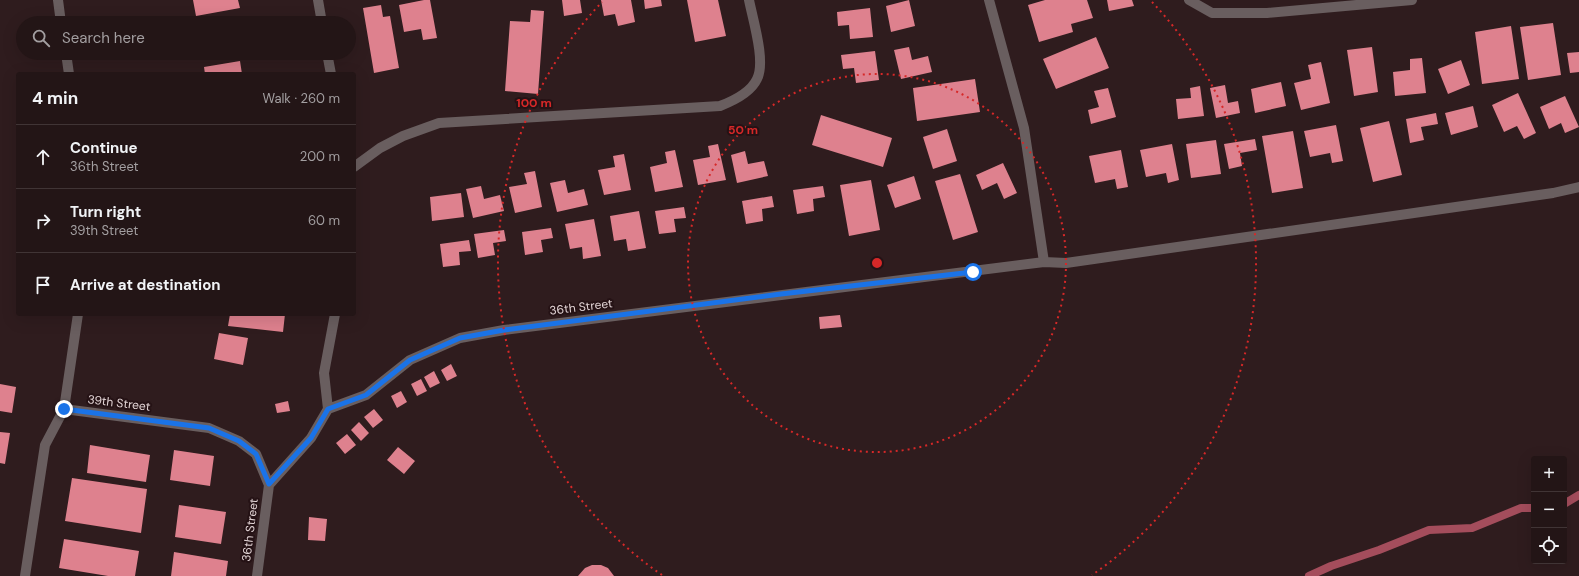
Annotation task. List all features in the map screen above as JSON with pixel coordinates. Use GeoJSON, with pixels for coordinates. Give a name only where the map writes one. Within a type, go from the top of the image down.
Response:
{"type":"FeatureCollection","features":[{"type":"Feature","properties":{"kind":"street"},"geometry":{"type":"LineString","coordinates":[[58,0],[60,16]]}},
{"type":"Feature","properties":{"kind":"street"},"geometry":{"type":"LineString","coordinates":[[318,0],[321,16]]}},
{"type":"Feature","properties":{"kind":"street"},"geometry":{"type":"LineString","coordinates":[[356,166],[380,148],[402,136],[439,123],[720,106],[739,98],[757,80],[762,63],[750,0]]}},
{"type":"Feature","properties":{"kind":"street"},"geometry":{"type":"LineString","coordinates":[[989,0],[1024,128],[1044,262]]}},
{"type":"Feature","properties":{"kind":"street"},"geometry":{"type":"LineString","coordinates":[[1189,0],[1212,13],[1267,14],[1412,0]]}},
{"type":"Feature","properties":{"kind":"street"},"geometry":{"type":"LineString","coordinates":[[67,60],[69,72]]}},
{"type":"Feature","properties":{"kind":"street"},"geometry":{"type":"LineString","coordinates":[[328,60],[331,72]]}},
{"type":"Feature","properties":{"kind":"street","name":"36th Street"},"geometry":{"type":"LineString","coordinates":[[257,576],[269,484],[311,438],[328,409],[366,395],[410,360],[460,338],[504,330],[749,298],[1044,262],[1066,263],[1553,193],[1579,187]]}},
{"type":"Feature","properties":{"kind":"street"},"geometry":{"type":"LineString","coordinates":[[25,576],[45,445],[64,409],[78,316]]}},
{"type":"Feature","properties":{"kind":"street"},"geometry":{"type":"LineString","coordinates":[[328,409],[324,374],[335,316]]}},
{"type":"Feature","properties":{"kind":"street","name":"39th Street"},"geometry":{"type":"LineString","coordinates":[[64,409],[209,428],[239,441],[256,454],[269,484]]}},
{"type":"Feature","properties":{"kind":"building"},"geometry":{"type":"Polygon","coordinates":[[[193,0],[238,0],[240,8],[196,16],[193,0]]]}},
{"type":"Feature","properties":{"kind":"building"},"geometry":{"type":"Polygon","coordinates":[[[430,0],[437,38],[423,40],[421,29],[404,32],[399,5],[430,0]]]}},
{"type":"Feature","properties":{"kind":"building"},"geometry":{"type":"Polygon","coordinates":[[[562,0],[580,0],[582,13],[564,16],[562,0]]]}},
{"type":"Feature","properties":{"kind":"building"},"geometry":{"type":"Polygon","coordinates":[[[601,0],[631,0],[635,22],[618,26],[615,14],[604,16],[601,0]]]}},
{"type":"Feature","properties":{"kind":"building"},"geometry":{"type":"Polygon","coordinates":[[[644,0],[661,0],[662,6],[645,9],[644,0]]]}},
{"type":"Feature","properties":{"kind":"building"},"geometry":{"type":"Polygon","coordinates":[[[687,0],[718,0],[726,36],[695,42],[687,0]]]}},
{"type":"Feature","properties":{"kind":"building"},"geometry":{"type":"Polygon","coordinates":[[[909,0],[915,26],[891,32],[886,6],[909,0]]]}},
{"type":"Feature","properties":{"kind":"building"},"geometry":{"type":"Polygon","coordinates":[[[1045,0],[1087,0],[1093,18],[1071,24],[1073,32],[1039,42],[1028,5],[1045,0]]]}},
{"type":"Feature","properties":{"kind":"building"},"geometry":{"type":"Polygon","coordinates":[[[1107,0],[1132,0],[1134,6],[1109,11],[1107,0]]]}},
{"type":"Feature","properties":{"kind":"building"},"geometry":{"type":"Polygon","coordinates":[[[381,5],[383,17],[390,16],[399,68],[374,73],[363,8],[381,5]]]}},
{"type":"Feature","properties":{"kind":"building"},"geometry":{"type":"Polygon","coordinates":[[[870,8],[873,37],[850,39],[849,25],[838,26],[837,12],[870,8]]]}},
{"type":"Feature","properties":{"kind":"building"},"geometry":{"type":"Polygon","coordinates":[[[531,10],[544,11],[538,94],[505,91],[510,21],[530,22],[531,10]]]}},
{"type":"Feature","properties":{"kind":"building"},"geometry":{"type":"Polygon","coordinates":[[[1553,23],[1561,75],[1528,80],[1520,27],[1553,23]]]}},
{"type":"Feature","properties":{"kind":"building"},"geometry":{"type":"Polygon","coordinates":[[[1511,26],[1519,79],[1482,84],[1475,32],[1511,26]]]}},
{"type":"Feature","properties":{"kind":"building"},"geometry":{"type":"Polygon","coordinates":[[[1096,37],[1109,68],[1056,89],[1043,59],[1096,37]]]}},
{"type":"Feature","properties":{"kind":"building"},"geometry":{"type":"Polygon","coordinates":[[[909,47],[912,60],[928,56],[932,72],[901,79],[894,50],[909,47]]]}},
{"type":"Feature","properties":{"kind":"building"},"geometry":{"type":"Polygon","coordinates":[[[1372,47],[1378,92],[1354,96],[1347,50],[1372,47]]]}},
{"type":"Feature","properties":{"kind":"building"},"geometry":{"type":"Polygon","coordinates":[[[875,51],[879,80],[856,83],[854,68],[843,69],[841,55],[875,51]]]}},
{"type":"Feature","properties":{"kind":"building"},"geometry":{"type":"Polygon","coordinates":[[[1579,52],[1579,72],[1570,73],[1567,53],[1579,52]]]}},
{"type":"Feature","properties":{"kind":"building"},"geometry":{"type":"Polygon","coordinates":[[[1422,58],[1426,93],[1395,96],[1393,72],[1410,70],[1410,59],[1422,58]]]}},
{"type":"Feature","properties":{"kind":"building"},"geometry":{"type":"Polygon","coordinates":[[[1461,60],[1470,85],[1448,94],[1438,69],[1461,60]]]}},
{"type":"Feature","properties":{"kind":"building"},"geometry":{"type":"Polygon","coordinates":[[[240,61],[242,72],[205,72],[204,67],[240,61]]]}},
{"type":"Feature","properties":{"kind":"building"},"geometry":{"type":"Polygon","coordinates":[[[1321,62],[1330,103],[1301,110],[1294,83],[1311,79],[1308,65],[1321,62]]]}},
{"type":"Feature","properties":{"kind":"building"},"geometry":{"type":"Polygon","coordinates":[[[975,79],[980,112],[917,121],[913,88],[975,79]]]}},
{"type":"Feature","properties":{"kind":"building"},"geometry":{"type":"Polygon","coordinates":[[[1281,82],[1286,106],[1255,113],[1251,89],[1281,82]]]}},
{"type":"Feature","properties":{"kind":"building"},"geometry":{"type":"Polygon","coordinates":[[[1225,85],[1228,103],[1238,101],[1240,113],[1216,118],[1210,88],[1225,85]]]}},
{"type":"Feature","properties":{"kind":"building"},"geometry":{"type":"Polygon","coordinates":[[[1200,86],[1204,116],[1178,119],[1176,99],[1191,98],[1190,88],[1200,86]]]}},
{"type":"Feature","properties":{"kind":"building"},"geometry":{"type":"Polygon","coordinates":[[[1108,88],[1116,117],[1091,124],[1088,110],[1099,107],[1094,91],[1108,88]]]}},
{"type":"Feature","properties":{"kind":"building"},"geometry":{"type":"Polygon","coordinates":[[[1518,93],[1536,133],[1524,139],[1517,126],[1504,132],[1492,105],[1518,93]]]}},
{"type":"Feature","properties":{"kind":"building"},"geometry":{"type":"Polygon","coordinates":[[[1565,96],[1579,127],[1565,133],[1561,123],[1549,129],[1540,107],[1565,96]]]}},
{"type":"Feature","properties":{"kind":"building"},"geometry":{"type":"Polygon","coordinates":[[[1473,106],[1478,127],[1451,135],[1445,113],[1473,106]]]}},
{"type":"Feature","properties":{"kind":"building"},"geometry":{"type":"Polygon","coordinates":[[[1436,113],[1438,124],[1421,127],[1424,140],[1410,143],[1406,119],[1436,113]]]}},
{"type":"Feature","properties":{"kind":"building"},"geometry":{"type":"Polygon","coordinates":[[[821,115],[892,138],[883,167],[812,145],[821,115]]]}},
{"type":"Feature","properties":{"kind":"building"},"geometry":{"type":"Polygon","coordinates":[[[1389,121],[1402,175],[1373,182],[1360,128],[1389,121]]]}},
{"type":"Feature","properties":{"kind":"building"},"geometry":{"type":"Polygon","coordinates":[[[1336,125],[1343,161],[1332,163],[1330,153],[1310,157],[1304,131],[1336,125]]]}},
{"type":"Feature","properties":{"kind":"building"},"geometry":{"type":"Polygon","coordinates":[[[947,129],[957,161],[933,169],[923,137],[947,129]]]}},
{"type":"Feature","properties":{"kind":"building"},"geometry":{"type":"Polygon","coordinates":[[[1293,131],[1303,188],[1272,193],[1262,136],[1293,131]]]}},
{"type":"Feature","properties":{"kind":"building"},"geometry":{"type":"Polygon","coordinates":[[[1255,139],[1257,150],[1240,153],[1242,166],[1229,169],[1224,144],[1255,139]]]}},
{"type":"Feature","properties":{"kind":"building"},"geometry":{"type":"Polygon","coordinates":[[[1216,140],[1221,174],[1191,178],[1186,144],[1216,140]]]}},
{"type":"Feature","properties":{"kind":"building"},"geometry":{"type":"Polygon","coordinates":[[[718,144],[726,180],[698,185],[693,160],[710,157],[708,146],[718,144]]]}},
{"type":"Feature","properties":{"kind":"building"},"geometry":{"type":"Polygon","coordinates":[[[1172,144],[1179,180],[1168,183],[1166,173],[1146,177],[1140,150],[1172,144]]]}},
{"type":"Feature","properties":{"kind":"building"},"geometry":{"type":"Polygon","coordinates":[[[675,150],[683,187],[655,192],[650,167],[667,163],[665,152],[675,150]]]}},
{"type":"Feature","properties":{"kind":"building"},"geometry":{"type":"Polygon","coordinates":[[[1121,150],[1128,187],[1117,189],[1115,179],[1095,183],[1089,156],[1121,150]]]}},
{"type":"Feature","properties":{"kind":"building"},"geometry":{"type":"Polygon","coordinates":[[[745,151],[748,164],[764,161],[768,176],[737,183],[731,155],[745,151]]]}},
{"type":"Feature","properties":{"kind":"building"},"geometry":{"type":"Polygon","coordinates":[[[624,154],[631,190],[604,195],[598,170],[615,167],[613,156],[624,154]]]}},
{"type":"Feature","properties":{"kind":"building"},"geometry":{"type":"Polygon","coordinates":[[[1003,163],[1017,193],[1004,199],[997,183],[982,190],[976,175],[1003,163]]]}},
{"type":"Feature","properties":{"kind":"building"},"geometry":{"type":"Polygon","coordinates":[[[535,171],[542,207],[515,213],[509,187],[527,184],[524,173],[535,171]]]}},
{"type":"Feature","properties":{"kind":"building"},"geometry":{"type":"Polygon","coordinates":[[[960,174],[978,232],[953,240],[935,181],[960,174]]]}},
{"type":"Feature","properties":{"kind":"building"},"geometry":{"type":"Polygon","coordinates":[[[914,176],[921,199],[895,208],[887,185],[914,176]]]}},
{"type":"Feature","properties":{"kind":"building"},"geometry":{"type":"Polygon","coordinates":[[[565,180],[568,193],[584,189],[588,205],[557,212],[550,183],[565,180]]]}},
{"type":"Feature","properties":{"kind":"building"},"geometry":{"type":"Polygon","coordinates":[[[871,180],[880,230],[849,236],[840,185],[871,180]]]}},
{"type":"Feature","properties":{"kind":"building"},"geometry":{"type":"Polygon","coordinates":[[[481,186],[484,199],[500,195],[504,211],[473,218],[466,189],[481,186]]]}},
{"type":"Feature","properties":{"kind":"building"},"geometry":{"type":"Polygon","coordinates":[[[823,186],[825,197],[813,199],[814,211],[797,214],[793,190],[823,186]]]}},
{"type":"Feature","properties":{"kind":"building"},"geometry":{"type":"Polygon","coordinates":[[[461,193],[464,217],[432,221],[430,197],[461,193]]]}},
{"type":"Feature","properties":{"kind":"building"},"geometry":{"type":"Polygon","coordinates":[[[772,196],[774,207],[762,209],[763,221],[746,224],[742,201],[772,196]]]}},
{"type":"Feature","properties":{"kind":"building"},"geometry":{"type":"Polygon","coordinates":[[[684,207],[686,218],[674,219],[676,232],[659,234],[655,211],[684,207]]]}},
{"type":"Feature","properties":{"kind":"building"},"geometry":{"type":"Polygon","coordinates":[[[639,211],[646,248],[628,251],[626,239],[614,241],[610,216],[639,211]]]}},
{"type":"Feature","properties":{"kind":"building"},"geometry":{"type":"Polygon","coordinates":[[[594,219],[601,256],[583,259],[582,247],[570,249],[565,224],[594,219]]]}},
{"type":"Feature","properties":{"kind":"building"},"geometry":{"type":"Polygon","coordinates":[[[551,228],[553,238],[541,240],[543,252],[525,255],[522,232],[551,228]]]}},
{"type":"Feature","properties":{"kind":"building"},"geometry":{"type":"Polygon","coordinates":[[[504,230],[506,241],[493,243],[495,255],[478,258],[474,234],[504,230]]]}},
{"type":"Feature","properties":{"kind":"building"},"geometry":{"type":"Polygon","coordinates":[[[469,240],[471,251],[459,252],[460,265],[443,267],[440,244],[469,240]]]}},
{"type":"Feature","properties":{"kind":"building"},"geometry":{"type":"Polygon","coordinates":[[[840,315],[842,327],[820,329],[819,317],[840,315]]]}},
{"type":"Feature","properties":{"kind":"building"},"geometry":{"type":"Polygon","coordinates":[[[230,316],[285,316],[283,332],[228,326],[230,316]]]}},
{"type":"Feature","properties":{"kind":"building"},"geometry":{"type":"Polygon","coordinates":[[[219,333],[248,338],[243,365],[214,359],[219,333]]]}},
{"type":"Feature","properties":{"kind":"building"},"geometry":{"type":"Polygon","coordinates":[[[451,364],[457,376],[447,381],[441,370],[451,364]]]}},
{"type":"Feature","properties":{"kind":"building"},"geometry":{"type":"Polygon","coordinates":[[[434,371],[440,383],[430,388],[424,377],[434,371]]]}},
{"type":"Feature","properties":{"kind":"building"},"geometry":{"type":"Polygon","coordinates":[[[421,379],[427,391],[417,396],[411,384],[421,379]]]}},
{"type":"Feature","properties":{"kind":"building"},"geometry":{"type":"Polygon","coordinates":[[[0,384],[16,387],[12,413],[0,411],[0,384]]]}},
{"type":"Feature","properties":{"kind":"building"},"geometry":{"type":"Polygon","coordinates":[[[401,391],[407,402],[397,408],[391,396],[401,391]]]}},
{"type":"Feature","properties":{"kind":"building"},"geometry":{"type":"Polygon","coordinates":[[[288,401],[290,411],[277,413],[275,404],[288,401]]]}},
{"type":"Feature","properties":{"kind":"building"},"geometry":{"type":"Polygon","coordinates":[[[374,409],[383,420],[373,428],[364,417],[374,409]]]}},
{"type":"Feature","properties":{"kind":"building"},"geometry":{"type":"Polygon","coordinates":[[[359,422],[369,433],[361,441],[351,430],[359,422]]]}},
{"type":"Feature","properties":{"kind":"building"},"geometry":{"type":"Polygon","coordinates":[[[0,432],[10,433],[5,464],[0,463],[0,432]]]}},
{"type":"Feature","properties":{"kind":"building"},"geometry":{"type":"Polygon","coordinates":[[[347,434],[356,445],[345,454],[336,443],[347,434]]]}},
{"type":"Feature","properties":{"kind":"building"},"geometry":{"type":"Polygon","coordinates":[[[90,445],[150,455],[146,482],[87,473],[90,445]]]}},
{"type":"Feature","properties":{"kind":"building"},"geometry":{"type":"Polygon","coordinates":[[[398,447],[415,461],[404,474],[387,460],[398,447]]]}},
{"type":"Feature","properties":{"kind":"building"},"geometry":{"type":"Polygon","coordinates":[[[174,450],[214,456],[210,486],[170,480],[174,450]]]}},
{"type":"Feature","properties":{"kind":"building"},"geometry":{"type":"Polygon","coordinates":[[[72,478],[147,489],[141,533],[65,521],[72,478]]]}},
{"type":"Feature","properties":{"kind":"building"},"geometry":{"type":"Polygon","coordinates":[[[179,505],[226,512],[221,544],[175,537],[179,505]]]}},
{"type":"Feature","properties":{"kind":"building"},"geometry":{"type":"Polygon","coordinates":[[[309,517],[327,519],[325,541],[308,540],[309,517]]]}},
{"type":"Feature","properties":{"kind":"building"},"geometry":{"type":"Polygon","coordinates":[[[64,539],[139,551],[135,576],[108,576],[59,568],[64,539]]]}},
{"type":"Feature","properties":{"kind":"building"},"geometry":{"type":"Polygon","coordinates":[[[174,552],[228,561],[226,576],[171,576],[174,552]]]}},
{"type":"Feature","properties":{"kind":"building"},"geometry":{"type":"Polygon","coordinates":[[[592,565],[601,565],[608,568],[614,576],[578,576],[585,568],[592,565]]]}},
{"type":"Feature","properties":{"kind":"waterway"},"geometry":{"type":"LineString","coordinates":[[1567,502],[1579,495]]}},
{"type":"Feature","properties":{"kind":"waterway"},"geometry":{"type":"LineString","coordinates":[[1309,576],[1331,566],[1379,550],[1429,530],[1472,528],[1521,508],[1531,508]]}},
{"type":"Feature","properties":{"kind":"route"},"geometry":{"type":"LineString","coordinates":[[64,409],[209,428],[239,441],[256,454],[269,484],[311,438],[328,409],[356,400],[366,395],[410,360],[460,338],[504,330],[781,294],[973,272]]}}]}
